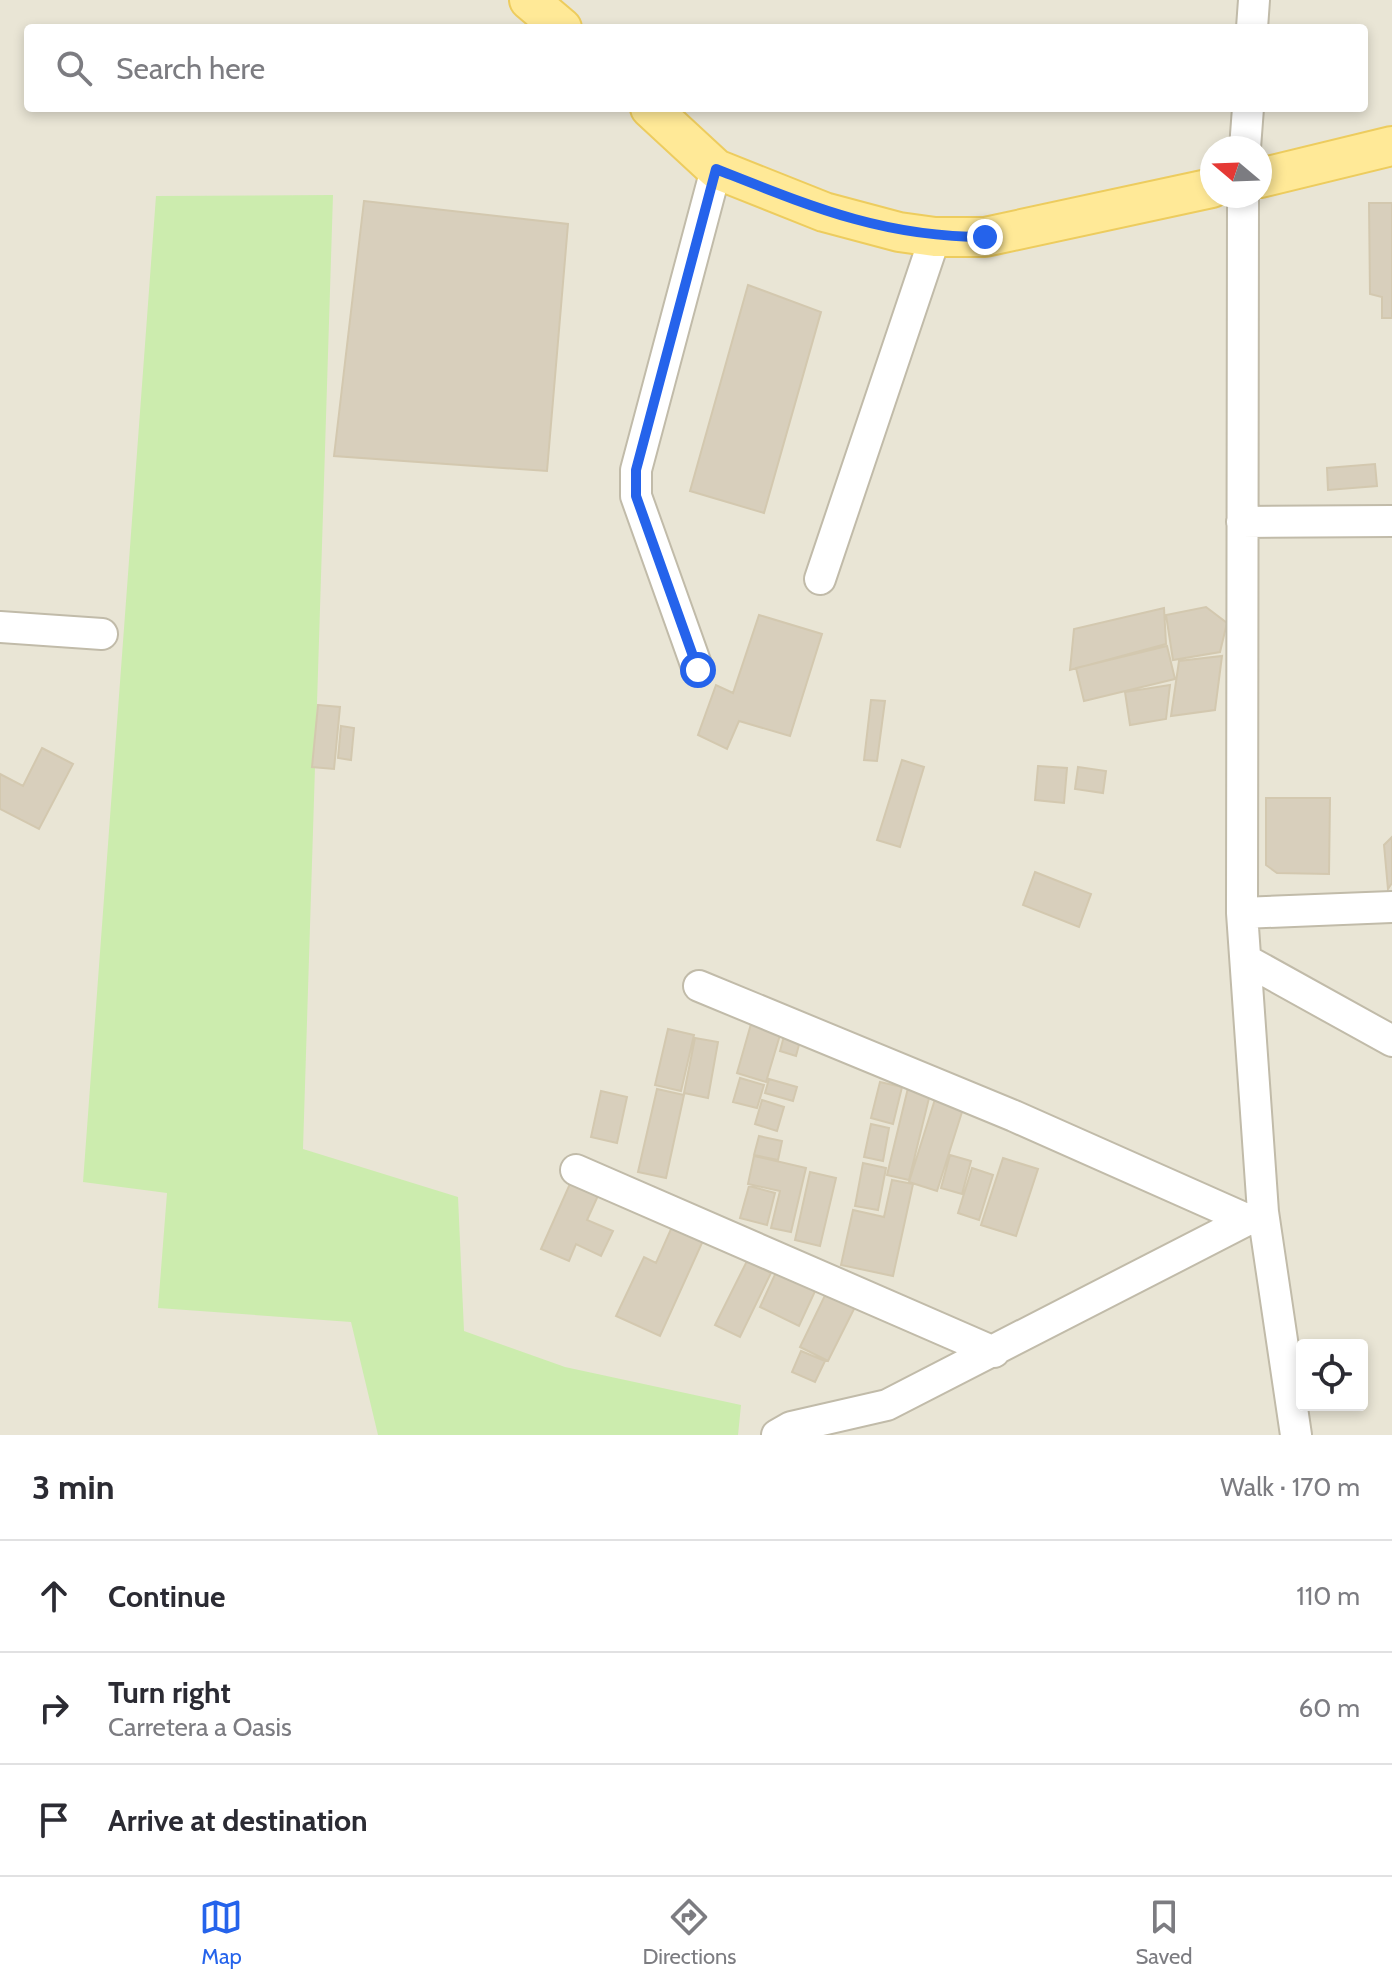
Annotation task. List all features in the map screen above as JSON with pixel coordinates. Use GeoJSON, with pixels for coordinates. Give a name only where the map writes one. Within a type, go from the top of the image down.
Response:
{"type":"FeatureCollection","features":[{"type":"Feature","properties":{"kind":"main road"},"geometry":{"type":"LineString","coordinates":[[529,0],[557,24]]}},
{"type":"Feature","properties":{"kind":"main road"},"geometry":{"type":"LineString","coordinates":[[654,112],[716,169],[824,212],[899,232],[935,237],[985,237],[1200,191]]}},
{"type":"Feature","properties":{"kind":"main road"},"geometry":{"type":"LineString","coordinates":[[1272,175],[1392,146]]}},
{"type":"Feature","properties":{"kind":"street"},"geometry":{"type":"LineString","coordinates":[[1252,24],[1254,0]]}},
{"type":"Feature","properties":{"kind":"street"},"geometry":{"type":"LineString","coordinates":[[1246,136],[1248,112]]}},
{"type":"Feature","properties":{"kind":"street"},"geometry":{"type":"LineString","coordinates":[[698,670],[636,496],[636,470],[716,169]]}},
{"type":"Feature","properties":{"kind":"street"},"geometry":{"type":"LineString","coordinates":[[1243,208],[1242,913],[1254,1216],[1296,1435]]}},
{"type":"Feature","properties":{"kind":"street"},"geometry":{"type":"LineString","coordinates":[[820,579],[935,237]]}},
{"type":"Feature","properties":{"kind":"street"},"geometry":{"type":"LineString","coordinates":[[1242,522],[1392,521]]}},
{"type":"Feature","properties":{"kind":"street"},"geometry":{"type":"LineString","coordinates":[[0,627],[102,634]]}},
{"type":"Feature","properties":{"kind":"street"},"geometry":{"type":"LineString","coordinates":[[1242,913],[1392,907]]}},
{"type":"Feature","properties":{"kind":"street"},"geometry":{"type":"LineString","coordinates":[[1246,960],[1392,1041]]}},
{"type":"Feature","properties":{"kind":"street"},"geometry":{"type":"LineString","coordinates":[[699,986],[1254,1216]]}},
{"type":"Feature","properties":{"kind":"street"},"geometry":{"type":"LineString","coordinates":[[576,1170],[994,1352]]}},
{"type":"Feature","properties":{"kind":"street"},"geometry":{"type":"LineString","coordinates":[[777,1435],[791,1427],[887,1405],[1254,1216]]}},
{"type":"Feature","properties":{"kind":"shaded area"},"geometry":{"type":"Polygon","coordinates":[[[0,0],[1392,0],[1392,1435],[0,1435],[0,0]]]}},
{"type":"Feature","properties":{"kind":"green space"},"geometry":{"type":"Polygon","coordinates":[[[333,195],[303,1149],[458,1197],[464,1331],[565,1367],[741,1405],[738,1435],[378,1435],[351,1322],[158,1308],[167,1193],[83,1182],[156,196],[333,195]]]}},
{"type":"Feature","properties":{"kind":"building"},"geometry":{"type":"Polygon","coordinates":[[[364,201],[568,224],[547,471],[334,456],[364,201]]]}},
{"type":"Feature","properties":{"kind":"building"},"geometry":{"type":"Polygon","coordinates":[[[1369,203],[1392,203],[1392,318],[1382,318],[1382,297],[1370,294],[1369,203]]]}},
{"type":"Feature","properties":{"kind":"building"},"geometry":{"type":"Polygon","coordinates":[[[748,285],[821,312],[764,513],[690,491],[748,285]]]}},
{"type":"Feature","properties":{"kind":"building"},"geometry":{"type":"Polygon","coordinates":[[[1375,464],[1377,486],[1328,490],[1327,468],[1375,464]]]}},
{"type":"Feature","properties":{"kind":"building"},"geometry":{"type":"Polygon","coordinates":[[[1206,607],[1227,623],[1220,652],[1173,660],[1166,615],[1206,607]]]}},
{"type":"Feature","properties":{"kind":"building"},"geometry":{"type":"Polygon","coordinates":[[[1164,608],[1166,644],[1070,670],[1074,629],[1164,608]]]}},
{"type":"Feature","properties":{"kind":"building"},"geometry":{"type":"Polygon","coordinates":[[[759,615],[822,634],[790,736],[739,721],[727,749],[698,735],[716,685],[733,693],[759,615]]]}},
{"type":"Feature","properties":{"kind":"building"},"geometry":{"type":"Polygon","coordinates":[[[1167,646],[1175,679],[1084,701],[1076,668],[1167,646]]]}},
{"type":"Feature","properties":{"kind":"building"},"geometry":{"type":"Polygon","coordinates":[[[1222,656],[1215,710],[1171,716],[1179,661],[1222,656]]]}},
{"type":"Feature","properties":{"kind":"building"},"geometry":{"type":"Polygon","coordinates":[[[1170,685],[1166,719],[1130,725],[1125,692],[1170,685]]]}},
{"type":"Feature","properties":{"kind":"building"},"geometry":{"type":"Polygon","coordinates":[[[871,700],[885,701],[877,761],[864,760],[871,700]]]}},
{"type":"Feature","properties":{"kind":"building"},"geometry":{"type":"Polygon","coordinates":[[[318,705],[340,707],[334,769],[312,767],[318,705]]]}},
{"type":"Feature","properties":{"kind":"building"},"geometry":{"type":"Polygon","coordinates":[[[341,726],[354,728],[351,760],[338,758],[341,726]]]}},
{"type":"Feature","properties":{"kind":"building"},"geometry":{"type":"Polygon","coordinates":[[[42,748],[73,764],[39,829],[0,809],[0,774],[23,786],[42,748]]]}},
{"type":"Feature","properties":{"kind":"building"},"geometry":{"type":"Polygon","coordinates":[[[902,760],[924,767],[900,847],[877,840],[902,760]]]}},
{"type":"Feature","properties":{"kind":"building"},"geometry":{"type":"Polygon","coordinates":[[[1038,766],[1067,768],[1064,803],[1035,800],[1038,766]]]}},
{"type":"Feature","properties":{"kind":"building"},"geometry":{"type":"Polygon","coordinates":[[[1078,767],[1106,771],[1103,793],[1075,789],[1078,767]]]}},
{"type":"Feature","properties":{"kind":"building"},"geometry":{"type":"Polygon","coordinates":[[[1266,798],[1330,798],[1329,874],[1277,873],[1266,865],[1266,798]]]}},
{"type":"Feature","properties":{"kind":"building"},"geometry":{"type":"Polygon","coordinates":[[[1392,837],[1392,883],[1388,889],[1384,845],[1392,837]]]}},
{"type":"Feature","properties":{"kind":"building"},"geometry":{"type":"Polygon","coordinates":[[[1035,872],[1091,894],[1079,927],[1023,905],[1035,872]]]}},
{"type":"Feature","properties":{"kind":"building"},"geometry":{"type":"Polygon","coordinates":[[[753,1017],[783,1025],[766,1082],[737,1073],[753,1017]]]}},
{"type":"Feature","properties":{"kind":"building"},"geometry":{"type":"Polygon","coordinates":[[[668,1029],[694,1035],[681,1091],[655,1085],[668,1029]]]}},
{"type":"Feature","properties":{"kind":"building"},"geometry":{"type":"Polygon","coordinates":[[[784,1036],[800,1041],[796,1056],[780,1051],[784,1036]]]}},
{"type":"Feature","properties":{"kind":"building"},"geometry":{"type":"Polygon","coordinates":[[[695,1038],[718,1042],[708,1098],[684,1093],[695,1038]]]}},
{"type":"Feature","properties":{"kind":"building"},"geometry":{"type":"Polygon","coordinates":[[[740,1078],[764,1085],[757,1108],[733,1102],[740,1078]]]}},
{"type":"Feature","properties":{"kind":"building"},"geometry":{"type":"Polygon","coordinates":[[[769,1079],[797,1087],[793,1101],[765,1093],[769,1079]]]}},
{"type":"Feature","properties":{"kind":"building"},"geometry":{"type":"Polygon","coordinates":[[[880,1082],[902,1087],[893,1124],[871,1118],[880,1082]]]}},
{"type":"Feature","properties":{"kind":"building"},"geometry":{"type":"Polygon","coordinates":[[[908,1088],[930,1094],[909,1180],[887,1175],[908,1088]]]}},
{"type":"Feature","properties":{"kind":"building"},"geometry":{"type":"Polygon","coordinates":[[[657,1089],[684,1095],[666,1178],[638,1172],[657,1089]]]}},
{"type":"Feature","properties":{"kind":"building"},"geometry":{"type":"Polygon","coordinates":[[[601,1091],[627,1097],[617,1143],[591,1137],[601,1091]]]}},
{"type":"Feature","properties":{"kind":"building"},"geometry":{"type":"Polygon","coordinates":[[[936,1096],[962,1112],[937,1191],[909,1182],[936,1096]]]}},
{"type":"Feature","properties":{"kind":"building"},"geometry":{"type":"Polygon","coordinates":[[[762,1100],[784,1107],[777,1131],[755,1124],[762,1100]]]}},
{"type":"Feature","properties":{"kind":"building"},"geometry":{"type":"Polygon","coordinates":[[[871,1124],[889,1128],[883,1161],[864,1157],[871,1124]]]}},
{"type":"Feature","properties":{"kind":"building"},"geometry":{"type":"Polygon","coordinates":[[[759,1136],[782,1141],[778,1160],[754,1155],[759,1136]]]}},
{"type":"Feature","properties":{"kind":"building"},"geometry":{"type":"Polygon","coordinates":[[[950,1155],[971,1161],[962,1194],[941,1188],[950,1155]]]}},
{"type":"Feature","properties":{"kind":"building"},"geometry":{"type":"Polygon","coordinates":[[[754,1156],[806,1168],[791,1232],[771,1228],[780,1191],[748,1184],[754,1156]]]}},
{"type":"Feature","properties":{"kind":"building"},"geometry":{"type":"Polygon","coordinates":[[[1003,1158],[1038,1169],[1016,1236],[981,1225],[1003,1158]]]}},
{"type":"Feature","properties":{"kind":"building"},"geometry":{"type":"Polygon","coordinates":[[[863,1163],[886,1168],[878,1210],[855,1206],[863,1163]]]}},
{"type":"Feature","properties":{"kind":"building"},"geometry":{"type":"Polygon","coordinates":[[[972,1168],[993,1175],[979,1220],[958,1213],[972,1168]]]}},
{"type":"Feature","properties":{"kind":"building"},"geometry":{"type":"Polygon","coordinates":[[[810,1172],[836,1178],[820,1246],[795,1240],[810,1172]]]}},
{"type":"Feature","properties":{"kind":"building"},"geometry":{"type":"Polygon","coordinates":[[[573,1177],[601,1189],[587,1220],[613,1231],[601,1256],[576,1244],[569,1261],[541,1249],[573,1177]]]}},
{"type":"Feature","properties":{"kind":"building"},"geometry":{"type":"Polygon","coordinates":[[[892,1180],[913,1184],[893,1276],[841,1265],[853,1210],[884,1217],[892,1180]]]}},
{"type":"Feature","properties":{"kind":"building"},"geometry":{"type":"Polygon","coordinates":[[[749,1186],[775,1193],[767,1225],[740,1218],[749,1186]]]}},
{"type":"Feature","properties":{"kind":"building"},"geometry":{"type":"Polygon","coordinates":[[[675,1220],[706,1234],[660,1336],[616,1316],[644,1257],[656,1263],[675,1220]]]}},
{"type":"Feature","properties":{"kind":"building"},"geometry":{"type":"Polygon","coordinates":[[[747,1261],[771,1273],[740,1337],[715,1325],[747,1261]]]}},
{"type":"Feature","properties":{"kind":"building"},"geometry":{"type":"Polygon","coordinates":[[[778,1268],[817,1287],[799,1326],[760,1307],[778,1268]]]}},
{"type":"Feature","properties":{"kind":"building"},"geometry":{"type":"Polygon","coordinates":[[[830,1285],[859,1299],[828,1361],[800,1347],[830,1285]]]}},
{"type":"Feature","properties":{"kind":"building"},"geometry":{"type":"Polygon","coordinates":[[[801,1351],[825,1361],[815,1382],[792,1372],[801,1351]]]}},
{"type":"Feature","properties":{"kind":"route"},"geometry":{"type":"LineString","coordinates":[[698,670],[636,496],[636,470],[716,169],[824,212],[899,232],[935,237],[985,237]]}}]}
